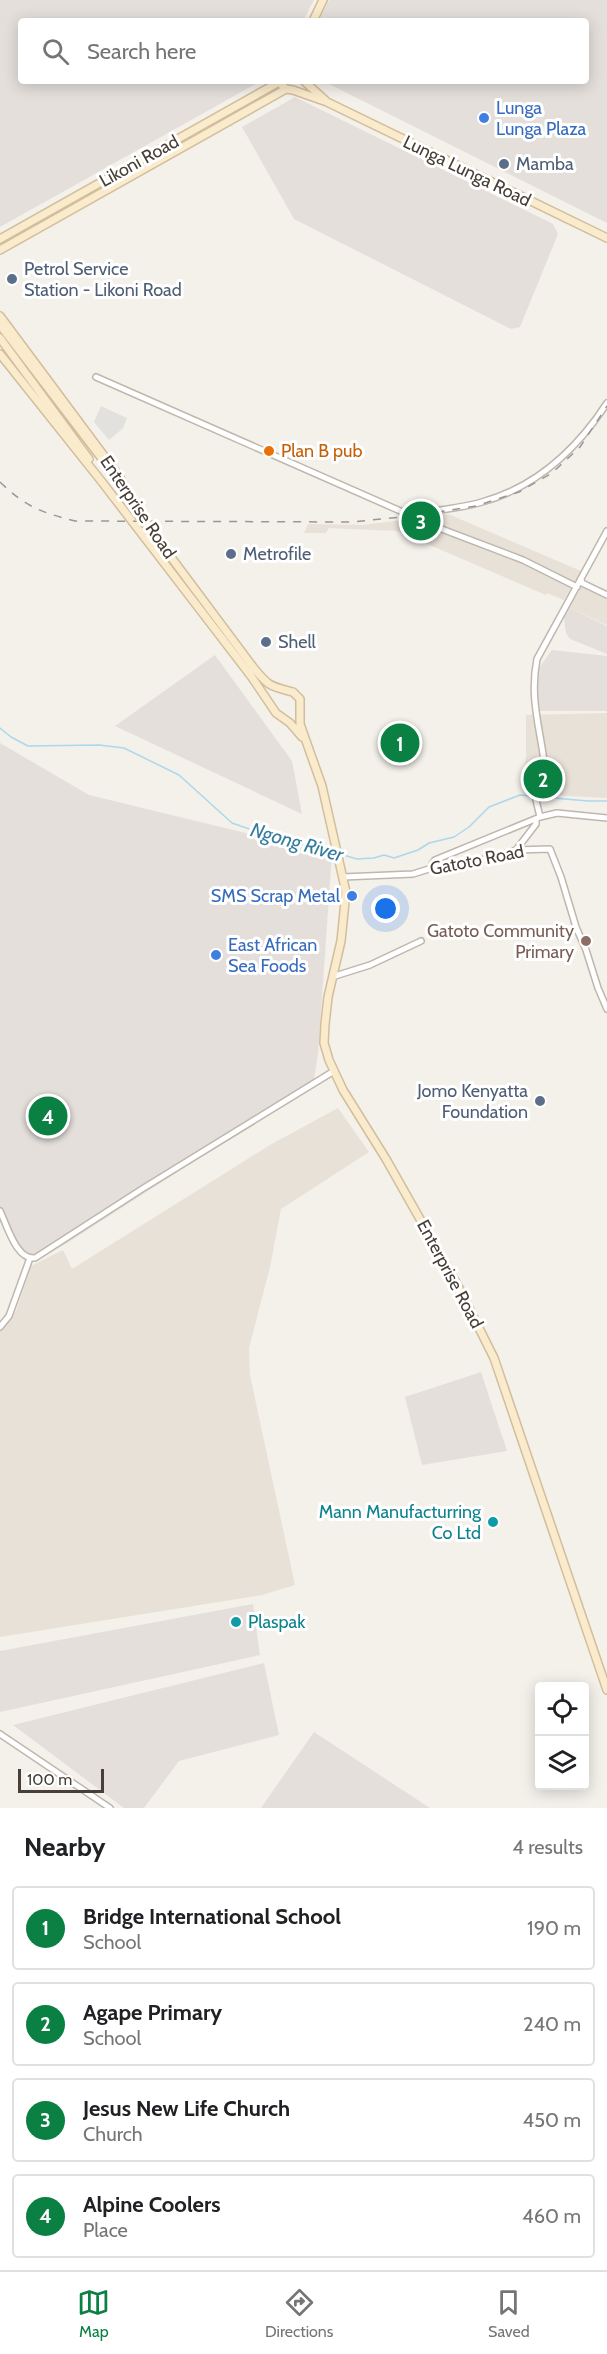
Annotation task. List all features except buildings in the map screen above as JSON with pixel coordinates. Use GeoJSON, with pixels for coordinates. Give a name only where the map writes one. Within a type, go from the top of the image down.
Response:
{"type":"FeatureCollection","features":[{"type":"Feature","properties":{"kind":"main road"},"geometry":{"type":"LineString","coordinates":[[315,18],[326,0]]}},
{"type":"Feature","properties":{"kind":"main road"},"geometry":{"type":"LineString","coordinates":[[318,18],[326,0]]}},
{"type":"Feature","properties":{"kind":"main road","name":"Likoni Road"},"geometry":{"type":"LineString","coordinates":[[0,240],[274,84]]}},
{"type":"Feature","properties":{"kind":"main road"},"geometry":{"type":"LineString","coordinates":[[282,84],[289,90]]}},
{"type":"Feature","properties":{"kind":"main road"},"geometry":{"type":"LineString","coordinates":[[0,250],[300,84]]}},
{"type":"Feature","properties":{"kind":"main road","name":"Lunga Lunga Road"},"geometry":{"type":"LineString","coordinates":[[306,84],[327,102]]}},
{"type":"Feature","properties":{"kind":"main road","name":"Lunga Lunga Road"},"geometry":{"type":"LineString","coordinates":[[289,90],[327,102],[607,238]]}},
{"type":"Feature","properties":{"kind":"main road","name":"Enterprise Road"},"geometry":{"type":"LineString","coordinates":[[0,315],[119,476],[144,521],[236,645],[267,684],[283,691]]}},
{"type":"Feature","properties":{"kind":"main road"},"geometry":{"type":"LineString","coordinates":[[0,325],[96,454],[119,476]]}},
{"type":"Feature","properties":{"kind":"main road"},"geometry":{"type":"LineString","coordinates":[[0,338],[95,466],[102,482]]}},
{"type":"Feature","properties":{"kind":"main road","name":"Enterprise Road"},"geometry":{"type":"LineString","coordinates":[[0,354],[102,482],[273,707]]}},
{"type":"Feature","properties":{"kind":"main road"},"geometry":{"type":"LineString","coordinates":[[283,691],[290,691],[298,696],[301,702],[299,712],[305,742],[295,727],[276,713],[273,707],[275,697],[283,691]]}},
{"type":"Feature","properties":{"kind":"main road"},"geometry":{"type":"LineString","coordinates":[[285,718],[294,717],[299,712]]}},
{"type":"Feature","properties":{"kind":"main road","name":"Enterprise Road"},"geometry":{"type":"LineString","coordinates":[[305,742],[322,786],[346,892],[345,912],[328,997],[324,1043],[334,1071],[459,1287],[495,1358],[607,1690]]}},
{"type":"Feature","properties":{"kind":"street"},"geometry":{"type":"LineString","coordinates":[[96,377],[408,514],[523,560],[577,586]]}},
{"type":"Feature","properties":{"kind":"street"},"geometry":{"type":"LineString","coordinates":[[408,514],[458,508],[483,502],[531,481],[574,447],[607,403]]}},
{"type":"Feature","properties":{"kind":"street"},"geometry":{"type":"LineString","coordinates":[[534,789],[545,785],[546,781],[543,750],[535,719],[534,673],[537,659],[607,531]]}},
{"type":"Feature","properties":{"kind":"street"},"geometry":{"type":"LineString","coordinates":[[581,579],[582,583],[607,595]]}},
{"type":"Feature","properties":{"kind":"street"},"geometry":{"type":"LineString","coordinates":[[516,850],[536,824],[538,818],[536,800]]}},
{"type":"Feature","properties":{"kind":"street"},"geometry":{"type":"LineString","coordinates":[[432,868],[435,860],[538,818],[557,813],[607,818]]}},
{"type":"Feature","properties":{"kind":"street","name":"Gatoto Road"},"geometry":{"type":"LineString","coordinates":[[342,877],[413,874],[432,868],[492,858],[516,850],[543,848],[551,850],[595,981],[607,1009]]}},
{"type":"Feature","properties":{"kind":"street"},"geometry":{"type":"LineString","coordinates":[[334,976],[370,965],[421,941]]}},
{"type":"Feature","properties":{"kind":"street"},"geometry":{"type":"LineString","coordinates":[[30,1258],[42,1254],[142,1189],[334,1071]]}},
{"type":"Feature","properties":{"kind":"street"},"geometry":{"type":"LineString","coordinates":[[0,1211],[20,1251],[30,1258]]}},
{"type":"Feature","properties":{"kind":"street"},"geometry":{"type":"LineString","coordinates":[[0,1328],[9,1316],[30,1258]]}},
{"type":"Feature","properties":{"kind":"street"},"geometry":{"type":"LineString","coordinates":[[0,1734],[110,1808]]}},
{"type":"Feature","properties":{"kind":"shaded area"},"geometry":{"type":"Polygon","coordinates":[[[0,0],[314,0],[305,18],[18,18],[18,84],[256,84],[0,227],[0,0]]]}},
{"type":"Feature","properties":{"kind":"shaded area"},"geometry":{"type":"Polygon","coordinates":[[[329,0],[607,0],[607,223],[329,84],[589,84],[589,18],[320,18],[329,0]]]}},
{"type":"Feature","properties":{"kind":"shaded area"},"geometry":{"type":"Polygon","coordinates":[[[295,97],[553,224],[558,234],[520,327],[511,329],[294,219],[242,127],[295,97]]]}},
{"type":"Feature","properties":{"kind":"shaded area"},"geometry":{"type":"Polygon","coordinates":[[[101,406],[127,418],[123,428],[109,440],[94,422],[101,406]]]}},
{"type":"Feature","properties":{"kind":"shaded area"},"geometry":{"type":"Polygon","coordinates":[[[448,514],[581,571],[564,600],[547,593],[546,595],[397,531],[329,528],[326,533],[304,533],[308,524],[363,525],[448,514]]]}},
{"type":"Feature","properties":{"kind":"shaded area"},"geometry":{"type":"Polygon","coordinates":[[[583,584],[607,596],[607,625],[569,608],[583,584]]]}},
{"type":"Feature","properties":{"kind":"shaded area"},"geometry":{"type":"Polygon","coordinates":[[[569,608],[607,626],[607,654],[570,639],[566,633],[564,618],[569,608]]]}},
{"type":"Feature","properties":{"kind":"shaded area"},"geometry":{"type":"Polygon","coordinates":[[[552,650],[607,656],[607,711],[536,711],[539,668],[552,650]]]}},
{"type":"Feature","properties":{"kind":"shaded area"},"geometry":{"type":"Polygon","coordinates":[[[215,655],[292,761],[302,814],[115,726],[215,655]]]}},
{"type":"Feature","properties":{"kind":"shaded area"},"geometry":{"type":"Polygon","coordinates":[[[607,713],[607,798],[530,794],[523,783],[526,756],[526,715],[607,713]]]}},
{"type":"Feature","properties":{"kind":"shaded area"},"geometry":{"type":"Polygon","coordinates":[[[0,743],[89,795],[332,854],[318,1054],[313,1085],[37,1260],[23,1254],[0,1212],[0,743]]]}},
{"type":"Feature","properties":{"kind":"shaded area"},"geometry":{"type":"Polygon","coordinates":[[[338,1108],[369,1152],[281,1209],[270,1267],[249,1348],[250,1375],[295,1585],[262,1595],[0,1637],[0,1331],[16,1311],[31,1266],[63,1250],[72,1269],[270,1145],[338,1108]]]}},
{"type":"Feature","properties":{"kind":"shaded area"},"geometry":{"type":"Polygon","coordinates":[[[481,1372],[507,1451],[422,1465],[405,1397],[481,1372]]]}},
{"type":"Feature","properties":{"kind":"shaded area"},"geometry":{"type":"Polygon","coordinates":[[[253,1604],[260,1655],[0,1712],[0,1651],[253,1604]]]}},
{"type":"Feature","properties":{"kind":"shaded area"},"geometry":{"type":"Polygon","coordinates":[[[264,1663],[279,1735],[179,1761],[144,1808],[124,1808],[13,1725],[264,1663]]]}},
{"type":"Feature","properties":{"kind":"shaded area"},"geometry":{"type":"Polygon","coordinates":[[[314,1732],[430,1808],[261,1808],[314,1732]]]}},
{"type":"Feature","properties":{"kind":"waterway","name":"Ngong River"},"geometry":{"type":"LineString","coordinates":[[0,728],[28,746],[99,745],[124,748],[179,775],[232,823],[279,839],[335,853]]}},
{"type":"Feature","properties":{"kind":"waterway","name":"Ngong River"},"geometry":{"type":"LineString","coordinates":[[340,854],[357,859],[384,855],[394,858],[418,850],[429,843],[454,837],[469,827],[489,807],[520,795],[607,801]]}},
{"type":"Feature","properties":{"kind":"railway"},"geometry":{"type":"LineString","coordinates":[[0,482],[34,508],[75,521],[351,522],[413,516],[476,506],[519,492],[552,473],[580,447],[607,406]]}},
{"type":"Feature","properties":{"kind":"place","name":"Lunga Lunga Plaza"},"geometry":{"type":"Point","coordinates":[484,118]}},
{"type":"Feature","properties":{"kind":"place","name":"Mamba"},"geometry":{"type":"Point","coordinates":[504,164]}},
{"type":"Feature","properties":{"kind":"place","name":"Petrol Service Station - Likoni Road"},"geometry":{"type":"Point","coordinates":[12,279]}},
{"type":"Feature","properties":{"kind":"place","name":"Plan B pub"},"geometry":{"type":"Point","coordinates":[269,451]}},
{"type":"Feature","properties":{"kind":"place","name":"Jesus New Life Church"},"geometry":{"type":"Point","coordinates":[421,521]}},
{"type":"Feature","properties":{"kind":"place","name":"Metrofile"},"geometry":{"type":"Point","coordinates":[231,554]}},
{"type":"Feature","properties":{"kind":"place","name":"Shell"},"geometry":{"type":"Point","coordinates":[266,642]}},
{"type":"Feature","properties":{"kind":"place","name":"Bridge International School"},"geometry":{"type":"Point","coordinates":[400,743]}},
{"type":"Feature","properties":{"kind":"place","name":"Agape Primary"},"geometry":{"type":"Point","coordinates":[543,779]}},
{"type":"Feature","properties":{"kind":"place","name":"SMS Scrap Metal"},"geometry":{"type":"Point","coordinates":[352,896]}},
{"type":"Feature","properties":{"kind":"place","name":"Gatoto Community Primary"},"geometry":{"type":"Point","coordinates":[586,941]}},
{"type":"Feature","properties":{"kind":"place","name":"East African Sea Foods"},"geometry":{"type":"Point","coordinates":[216,955]}},
{"type":"Feature","properties":{"kind":"place","name":"Jomo Kenyatta Foundation"},"geometry":{"type":"Point","coordinates":[540,1101]}},
{"type":"Feature","properties":{"kind":"place","name":"Alpine Coolers"},"geometry":{"type":"Point","coordinates":[48,1116]}},
{"type":"Feature","properties":{"kind":"place","name":"Mann Manufacturring Co Ltd"},"geometry":{"type":"Point","coordinates":[493,1522]}},
{"type":"Feature","properties":{"kind":"place","name":"Plaspak"},"geometry":{"type":"Point","coordinates":[236,1622]}}]}
